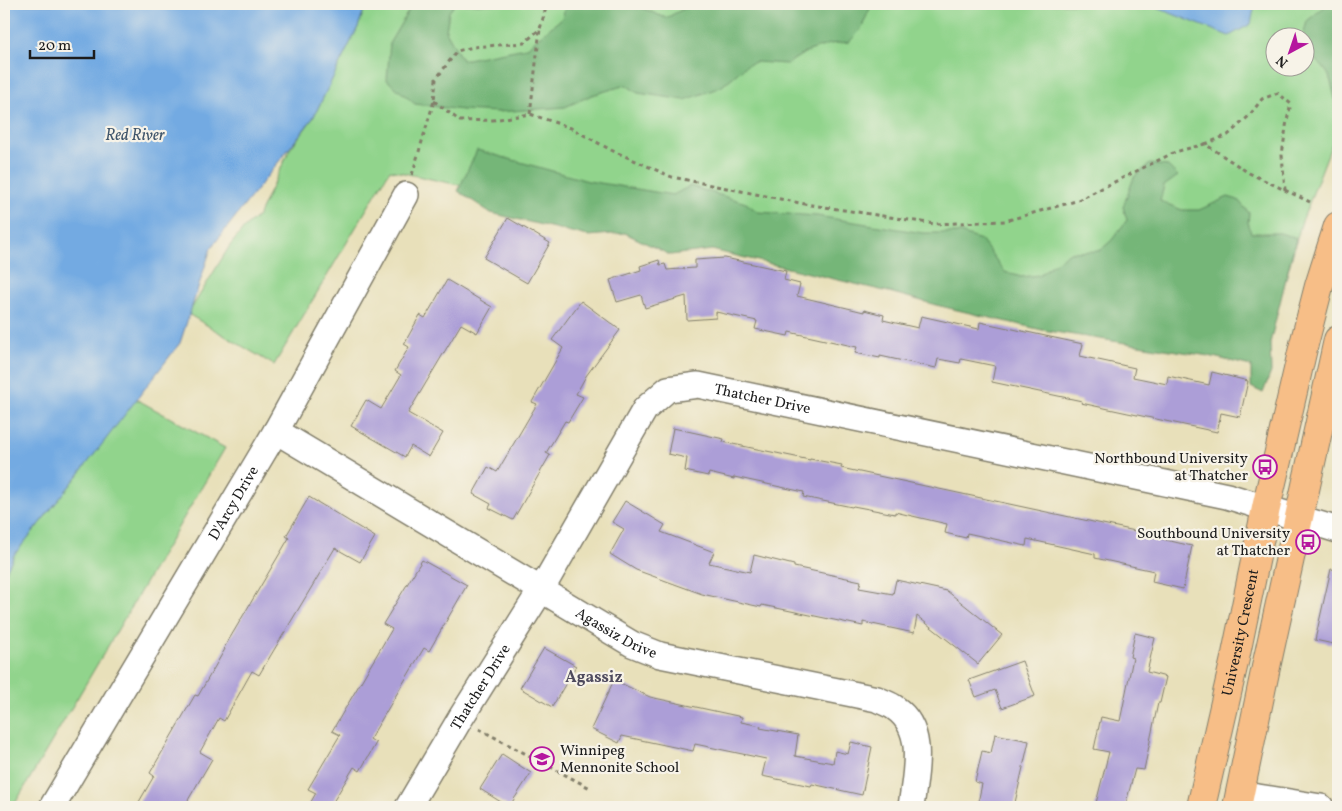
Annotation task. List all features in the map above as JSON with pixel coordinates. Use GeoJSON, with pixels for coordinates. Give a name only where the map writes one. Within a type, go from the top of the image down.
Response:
{"type":"FeatureCollection","features":[{"type":"Feature","properties":{"kind":"main road","name":"University Crescent"},"geometry":{"type":"LineString","coordinates":[[1202,807],[1266,508],[1311,316],[1338,226]]}},
{"type":"Feature","properties":{"kind":"main road"},"geometry":{"type":"LineString","coordinates":[[1238,801],[1338,340]]}},
{"type":"Feature","properties":{"kind":"street","name":"D'Arcy Drive"},"geometry":{"type":"LineString","coordinates":[[52,807],[276,431],[406,196]]}},
{"type":"Feature","properties":{"kind":"street","name":"Thatcher Drive"},"geometry":{"type":"LineString","coordinates":[[408,807],[460,719],[541,590],[645,409],[668,390],[698,385],[1227,496],[1338,530]]}},
{"type":"Feature","properties":{"kind":"street","name":"Agassiz Drive"},"geometry":{"type":"LineString","coordinates":[[276,431],[632,644],[660,655],[877,699],[894,707],[908,720],[915,737],[916,754],[911,807]]}},
{"type":"Feature","properties":{"kind":"street"},"geometry":{"type":"LineString","coordinates":[[1238,801],[1258,797],[1321,807]]}},
{"type":"Feature","properties":{"kind":"path"},"geometry":{"type":"LineString","coordinates":[[530,114],[540,29],[547,4]]}},
{"type":"Feature","properties":{"kind":"path"},"geometry":{"type":"LineString","coordinates":[[406,196],[434,101],[436,79],[457,51],[473,47],[524,43],[540,29]]}},
{"type":"Feature","properties":{"kind":"path"},"geometry":{"type":"LineString","coordinates":[[434,101],[460,121],[492,120],[530,114],[571,128],[611,150],[672,177],[805,204],[935,224],[1005,221],[1076,201],[1175,152],[1205,144],[1228,135],[1249,116],[1262,99],[1278,92],[1291,104],[1282,155],[1285,190]]}},
{"type":"Feature","properties":{"kind":"path"},"geometry":{"type":"LineString","coordinates":[[1205,144],[1249,173],[1310,202]]}},
{"type":"Feature","properties":{"kind":"path"},"geometry":{"type":"LineString","coordinates":[[460,719],[590,788]]}},
{"type":"Feature","properties":{"kind":"green space"},"geometry":{"type":"Polygon","coordinates":[[[366,4],[1338,4],[1338,128],[1301,224],[1263,362],[390,170],[274,365],[188,314],[229,247],[244,228],[258,216],[290,149],[313,118],[358,27],[366,4]]]}},
{"type":"Feature","properties":{"kind":"green space"},"geometry":{"type":"Polygon","coordinates":[[[415,4],[455,4],[449,12],[446,31],[462,60],[526,48],[562,18],[566,4],[640,4],[642,8],[666,18],[690,4],[872,4],[860,31],[849,42],[830,44],[806,52],[787,64],[756,62],[747,65],[721,87],[685,100],[638,93],[626,85],[592,95],[565,107],[498,112],[415,104],[387,80],[390,42],[409,10],[415,4]]]}},
{"type":"Feature","properties":{"kind":"green space"},"geometry":{"type":"Polygon","coordinates":[[[1328,4],[1338,4],[1338,111],[1329,76],[1314,58],[1314,28],[1305,28],[1307,21],[1328,4]]]}},
{"type":"Feature","properties":{"kind":"green space"},"geometry":{"type":"Polygon","coordinates":[[[477,150],[588,181],[673,195],[690,186],[746,203],[758,212],[817,216],[923,233],[960,233],[981,240],[1005,272],[1021,277],[1039,275],[1070,252],[1099,251],[1111,241],[1127,220],[1123,207],[1134,177],[1150,164],[1168,166],[1178,176],[1164,186],[1160,201],[1182,210],[1199,210],[1228,197],[1238,200],[1249,213],[1248,222],[1251,233],[1280,233],[1296,238],[1270,343],[1271,372],[1263,393],[1251,387],[1251,366],[1209,356],[1042,330],[712,250],[670,255],[625,233],[588,236],[491,213],[458,191],[477,150]]]}},
{"type":"Feature","properties":{"kind":"green space"},"geometry":{"type":"Polygon","coordinates":[[[136,399],[225,448],[13,807],[4,807],[4,575],[14,555],[136,399]]]}},
{"type":"Feature","properties":{"kind":"water","name":"Red River"},"geometry":{"type":"Polygon","coordinates":[[[4,4],[366,4],[358,27],[313,118],[211,248],[180,343],[14,555],[4,575],[4,4]]]}},
{"type":"Feature","properties":{"kind":"water"},"geometry":{"type":"Polygon","coordinates":[[[1147,4],[1255,4],[1251,24],[1229,36],[1147,4]]]}},
{"type":"Feature","properties":{"kind":"building"},"geometry":{"type":"Polygon","coordinates":[[[508,218],[550,243],[527,283],[484,258],[508,218]]]}},
{"type":"Feature","properties":{"kind":"building"},"geometry":{"type":"Polygon","coordinates":[[[725,258],[786,271],[784,280],[800,284],[797,296],[884,315],[883,320],[918,328],[921,316],[979,329],[980,322],[1083,344],[1080,356],[1135,368],[1133,377],[1167,384],[1168,376],[1209,385],[1212,372],[1248,381],[1240,417],[1221,413],[1217,432],[992,382],[995,366],[961,359],[960,363],[938,359],[936,368],[880,356],[880,358],[855,353],[857,347],[789,332],[788,336],[755,329],[757,321],[716,312],[716,318],[687,320],[686,296],[645,308],[641,295],[617,302],[610,280],[641,270],[640,266],[659,260],[660,265],[665,264],[667,270],[695,268],[695,260],[725,258]]]}},
{"type":"Feature","properties":{"kind":"building"},"geometry":{"type":"Polygon","coordinates":[[[447,280],[492,307],[477,333],[461,324],[408,413],[443,433],[429,457],[411,446],[405,457],[351,426],[366,400],[381,409],[401,375],[395,371],[409,347],[404,344],[420,315],[425,318],[447,280]]]}},
{"type":"Feature","properties":{"kind":"building"},"geometry":{"type":"Polygon","coordinates":[[[581,301],[620,330],[586,376],[576,394],[583,397],[568,422],[565,421],[546,453],[550,455],[513,520],[489,508],[491,504],[473,494],[488,467],[497,472],[537,404],[532,402],[563,348],[552,340],[581,301]]]}},
{"type":"Feature","properties":{"kind":"building"},"geometry":{"type":"Polygon","coordinates":[[[673,428],[724,439],[723,442],[842,465],[841,468],[1140,532],[1140,534],[1192,546],[1183,589],[1152,582],[1154,571],[1095,558],[1095,554],[1027,539],[1026,546],[967,533],[966,538],[945,533],[947,524],[895,512],[895,514],[803,497],[804,492],[734,477],[734,479],[709,473],[708,476],[685,471],[687,458],[668,454],[673,428]]]}},
{"type":"Feature","properties":{"kind":"building"},"geometry":{"type":"Polygon","coordinates":[[[309,497],[375,537],[360,562],[335,548],[259,675],[252,671],[224,721],[219,718],[200,752],[212,759],[184,807],[136,807],[154,776],[150,773],[195,695],[198,696],[289,538],[286,536],[309,497]]]}},
{"type":"Feature","properties":{"kind":"building"},"geometry":{"type":"Polygon","coordinates":[[[625,501],[665,525],[661,532],[714,552],[709,563],[750,572],[754,555],[794,565],[794,567],[861,581],[859,588],[893,594],[896,580],[947,591],[1002,635],[978,664],[917,616],[914,633],[863,622],[863,626],[702,594],[636,570],[610,554],[624,529],[612,522],[625,501]]]}},
{"type":"Feature","properties":{"kind":"building"},"geometry":{"type":"Polygon","coordinates":[[[422,560],[467,585],[429,651],[424,648],[370,739],[376,743],[360,771],[354,767],[330,807],[308,807],[316,793],[308,789],[340,735],[332,731],[392,629],[383,624],[422,560]]]}},
{"type":"Feature","properties":{"kind":"building"},"geometry":{"type":"Polygon","coordinates":[[[1331,569],[1338,570],[1338,645],[1315,640],[1331,569]]]}},
{"type":"Feature","properties":{"kind":"building"},"geometry":{"type":"Polygon","coordinates":[[[1135,633],[1155,638],[1147,672],[1166,677],[1160,703],[1158,703],[1144,770],[1135,769],[1125,807],[1095,807],[1109,752],[1094,749],[1101,717],[1120,721],[1133,658],[1130,657],[1135,633]]]}},
{"type":"Feature","properties":{"kind":"building"},"geometry":{"type":"Polygon","coordinates":[[[544,648],[576,666],[552,707],[520,688],[544,648]]]}},
{"type":"Feature","properties":{"kind":"building"},"geometry":{"type":"Polygon","coordinates":[[[1022,661],[1035,696],[1002,708],[995,690],[976,697],[969,680],[1022,661]]]}},
{"type":"Feature","properties":{"kind":"building"},"geometry":{"type":"Polygon","coordinates":[[[614,680],[650,697],[742,717],[741,722],[761,726],[760,728],[798,735],[795,756],[833,763],[835,751],[848,754],[851,742],[872,747],[862,795],[762,776],[766,759],[695,744],[693,751],[622,736],[619,743],[591,729],[614,680]]]}},
{"type":"Feature","properties":{"kind":"building"},"geometry":{"type":"Polygon","coordinates":[[[995,734],[1029,741],[1014,807],[977,807],[982,784],[975,782],[982,751],[991,753],[995,734]]]}},
{"type":"Feature","properties":{"kind":"building"},"geometry":{"type":"Polygon","coordinates":[[[502,754],[531,773],[509,807],[480,789],[502,754]]]}},
{"type":"Feature","properties":{"kind":"place","name":"Northbound University at Thatcher"},"geometry":{"type":"Point","coordinates":[1265,467]}},
{"type":"Feature","properties":{"kind":"place","name":"Southbound University at Thatcher"},"geometry":{"type":"Point","coordinates":[1308,542]}},
{"type":"Feature","properties":{"kind":"place","name":"Winnipeg Mennonite School"},"geometry":{"type":"Point","coordinates":[542,759]}},
{"type":"Feature","properties":{"kind":"district","name":"Agassiz"},"geometry":{"type":"Point","coordinates":[594,676]}}]}
